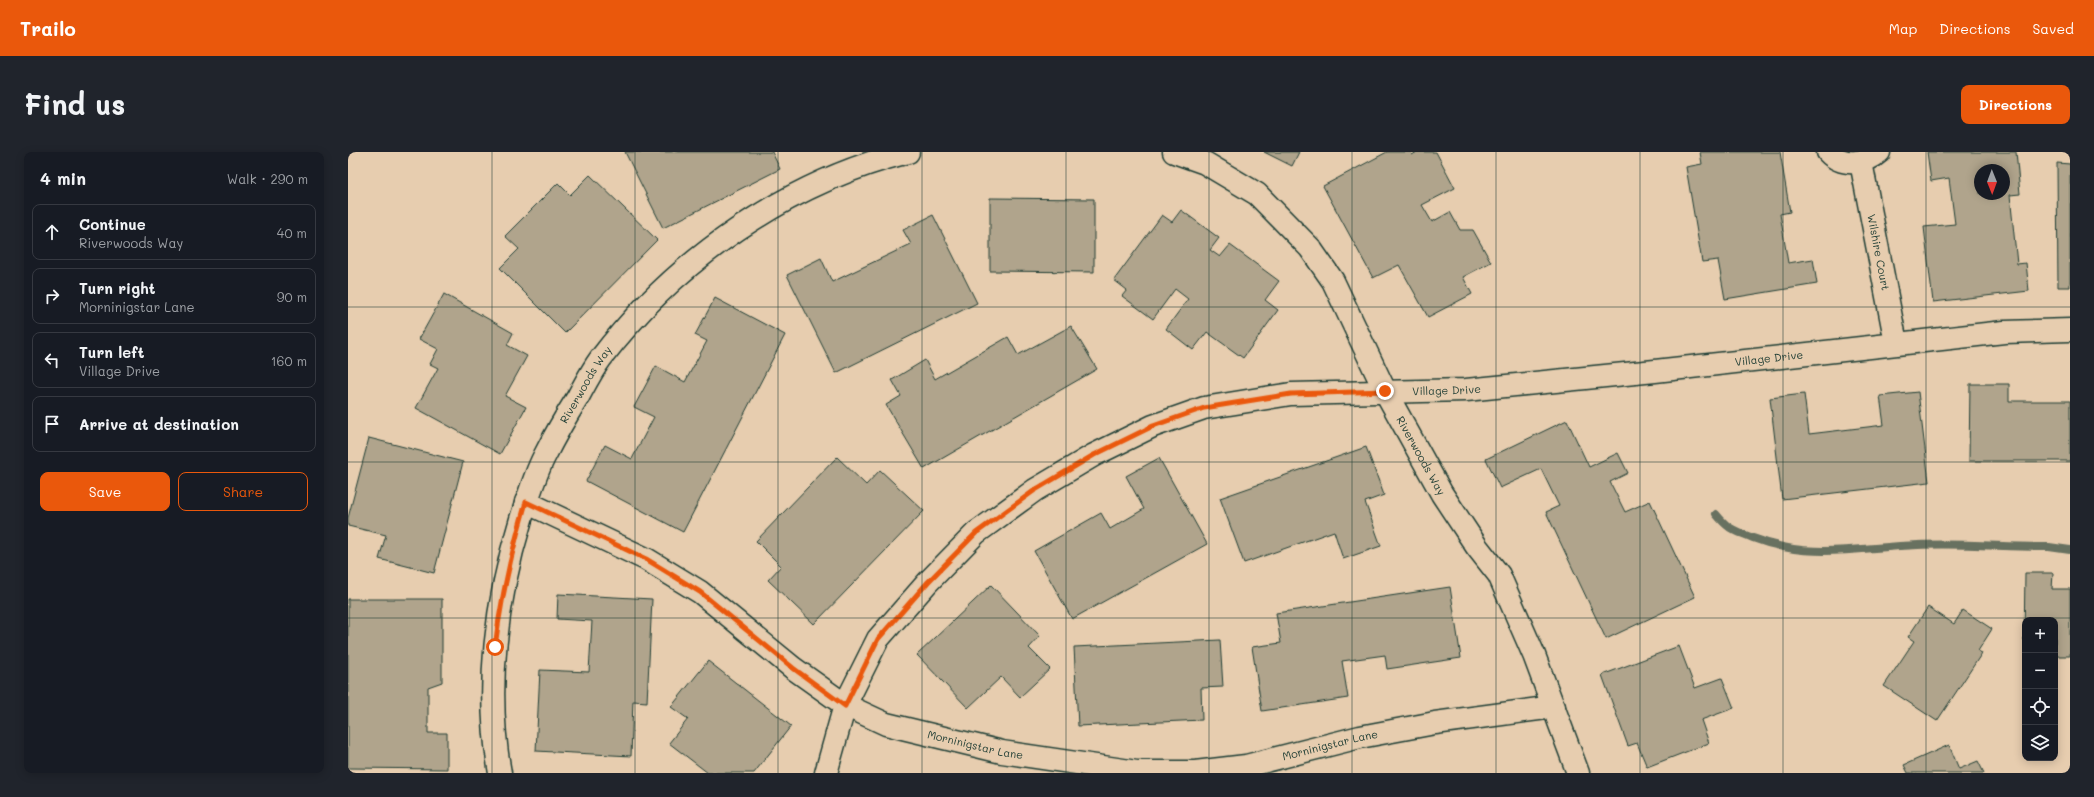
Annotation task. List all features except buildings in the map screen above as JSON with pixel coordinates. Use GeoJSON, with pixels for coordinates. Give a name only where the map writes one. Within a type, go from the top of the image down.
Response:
{"type":"FeatureCollection","features":[{"type":"Feature","properties":{"kind":"street","name":"Riverwoods Way"},"geometry":{"type":"LineString","coordinates":[[500,773],[495,744],[495,647],[500,607],[511,553],[526,502],[543,458],[600,360],[639,314],[695,261],[735,231],[784,200],[824,181],[879,159],[908,152]]}},
{"type":"Feature","properties":{"kind":"street","name":"Riverwoods Way"},"geometry":{"type":"LineString","coordinates":[[1174,152],[1205,163],[1256,194],[1310,248],[1333,281],[1385,391],[1442,494],[1477,547],[1499,575],[1534,655],[1578,773]]}},
{"type":"Feature","properties":{"kind":"street","name":"Wilshire Court"},"geometry":{"type":"LineString","coordinates":[[1828,152],[1843,161],[1870,157],[1896,343]]}},
{"type":"Feature","properties":{"kind":"street","name":"Village Drive"},"geometry":{"type":"LineString","coordinates":[[826,773],[845,706],[878,639],[928,582],[976,533],[1035,490],[1094,455],[1153,426],[1204,408],[1291,394],[1466,390],[1656,372],[1896,343],[2004,332],[2070,330]]}},
{"type":"Feature","properties":{"kind":"street","name":"Morninigstar Lane"},"geometry":{"type":"LineString","coordinates":[[526,502],[646,559],[700,592],[793,668],[845,706],[886,724],[1002,752],[1136,772],[1195,772],[1246,766],[1360,737],[1420,726],[1554,707]]}},
{"type":"Feature","properties":{"kind":"waterway"},"geometry":{"type":"LineString","coordinates":[[1716,514],[1725,524],[1737,531],[1775,545],[1795,549],[1836,551],[1896,546],[1951,544],[2049,547],[2070,550]]}},
{"type":"Feature","properties":{"kind":"route"},"geometry":{"type":"LineString","coordinates":[[495,647],[500,607],[513,546],[526,502],[603,540],[646,559],[700,592],[793,668],[845,706],[878,639],[928,582],[976,533],[1035,490],[1094,455],[1153,426],[1204,408],[1291,394],[1385,391]]}}]}
